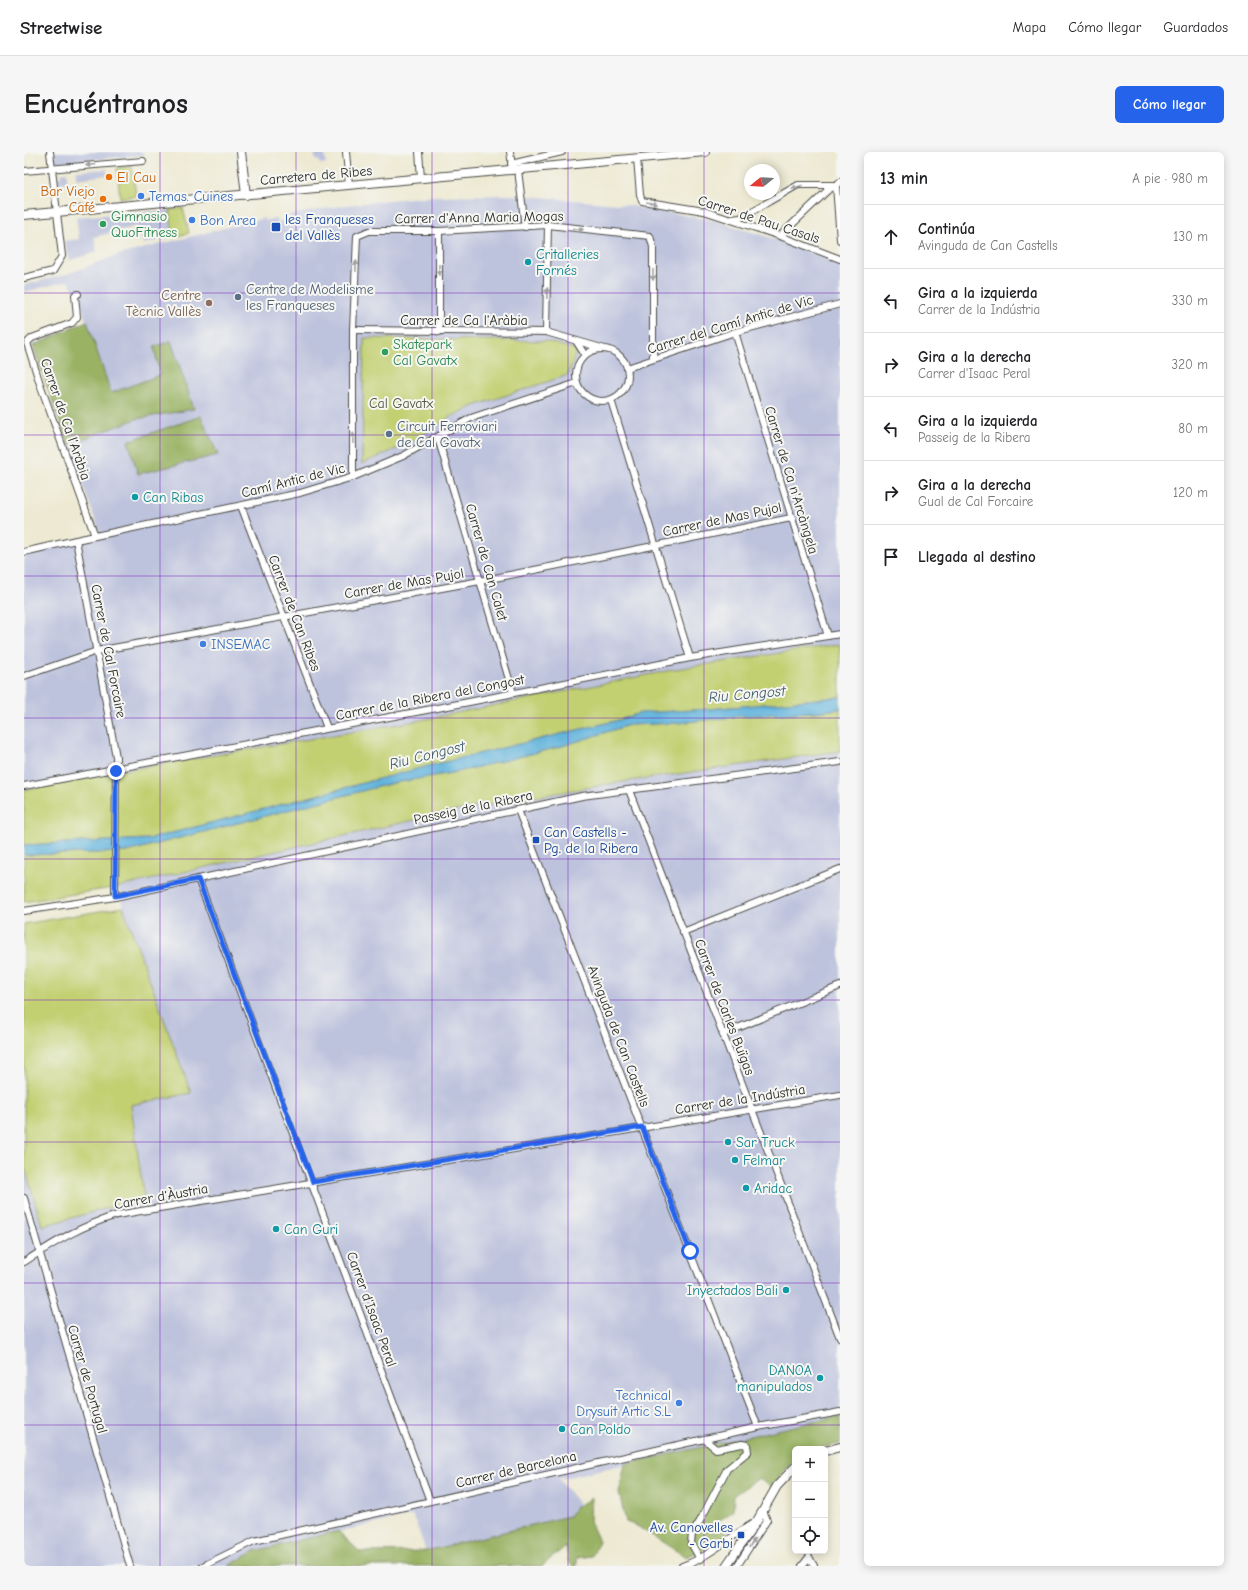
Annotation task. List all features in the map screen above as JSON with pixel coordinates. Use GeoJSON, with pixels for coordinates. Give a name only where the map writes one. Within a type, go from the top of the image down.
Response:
{"type":"FeatureCollection","features":[{"type":"Feature","properties":{"kind":"street"},"geometry":{"type":"LineString","coordinates":[[24,278],[53,271],[62,256],[50,152]]}},
{"type":"Feature","properties":{"kind":"street"},"geometry":{"type":"LineString","coordinates":[[240,152],[246,195]]}},
{"type":"Feature","properties":{"kind":"street"},"geometry":{"type":"LineString","coordinates":[[346,152],[349,185]]}},
{"type":"Feature","properties":{"kind":"street"},"geometry":{"type":"LineString","coordinates":[[419,152],[421,178]]}},
{"type":"Feature","properties":{"kind":"street"},"geometry":{"type":"LineString","coordinates":[[510,152],[525,226]]}},
{"type":"Feature","properties":{"kind":"street"},"geometry":{"type":"LineString","coordinates":[[514,168],[562,152]]}},
{"type":"Feature","properties":{"kind":"street","name":"Carretera de Ribes"},"geometry":{"type":"LineString","coordinates":[[24,215],[246,195],[514,168],[705,152]]}},
{"type":"Feature","properties":{"kind":"street","name":"Carrer de Pau Casals"},"geometry":{"type":"LineString","coordinates":[[637,158],[642,201],[704,211],[780,236],[840,259]]}},
{"type":"Feature","properties":{"kind":"street"},"geometry":{"type":"LineString","coordinates":[[24,171],[144,161]]}},
{"type":"Feature","properties":{"kind":"street"},"geometry":{"type":"LineString","coordinates":[[727,219],[740,218],[798,185],[838,184]]}},
{"type":"Feature","properties":{"kind":"street"},"geometry":{"type":"LineString","coordinates":[[780,236],[827,191],[838,184]]}},
{"type":"Feature","properties":{"kind":"street"},"geometry":{"type":"LineString","coordinates":[[838,184],[840,240]]}},
{"type":"Feature","properties":{"kind":"street"},"geometry":{"type":"LineString","coordinates":[[546,332],[548,225]]}},
{"type":"Feature","properties":{"kind":"street","name":"Carrer d'Anna Maria Mogas"},"geometry":{"type":"LineString","coordinates":[[353,330],[357,236],[369,231],[439,231],[548,225],[650,236],[654,247],[653,358]]}},
{"type":"Feature","properties":{"kind":"street"},"geometry":{"type":"LineString","coordinates":[[439,231],[440,332]]}},
{"type":"Feature","properties":{"kind":"street","name":"Carrer de Ca l'Aràbia"},"geometry":{"type":"LineString","coordinates":[[78,294],[75,295],[77,317],[72,323],[32,338],[27,343],[40,384],[95,536]]}},
{"type":"Feature","properties":{"kind":"street","name":"Carrer del Camí Antic de Vic"},"geometry":{"type":"LineString","coordinates":[[627,368],[653,358],[735,332],[840,304]]}},
{"type":"Feature","properties":{"kind":"street"},"geometry":{"type":"LineString","coordinates":[[352,477],[353,330]]}},
{"type":"Feature","properties":{"kind":"street","name":"Carrer de Ca l'Aràbia"},"geometry":{"type":"LineString","coordinates":[[353,330],[546,332],[605,349]]}},
{"type":"Feature","properties":{"kind":"street","name":"Carrer de Ca n'Arcàngela"},"geometry":{"type":"LineString","coordinates":[[735,332],[828,636]]}},
{"type":"Feature","properties":{"kind":"street"},"geometry":{"type":"LineString","coordinates":[[574,340],[584,355]]}},
{"type":"Feature","properties":{"kind":"street"},"geometry":{"type":"LineString","coordinates":[[605,349],[613,352],[623,360],[627,368],[628,376],[625,387],[617,396],[611,400],[596,401],[587,397],[580,390],[577,383],[577,367],[584,355],[592,351],[605,349]]}},
{"type":"Feature","properties":{"kind":"street","name":"Camí Antic de Vic"},"geometry":{"type":"LineString","coordinates":[[24,552],[300,493],[352,477],[403,456],[438,438],[471,418],[577,383]]}},
{"type":"Feature","properties":{"kind":"street"},"geometry":{"type":"LineString","coordinates":[[611,400],[690,658]]}},
{"type":"Feature","properties":{"kind":"street","name":"Carrer de Can Calet"},"geometry":{"type":"LineString","coordinates":[[438,438],[513,693]]}},
{"type":"Feature","properties":{"kind":"street","name":"Carrer de Can Ribes"},"geometry":{"type":"LineString","coordinates":[[241,506],[327,728]]}},
{"type":"Feature","properties":{"kind":"street","name":"Carrer de Mas Pujol"},"geometry":{"type":"LineString","coordinates":[[24,676],[98,651],[480,581],[791,518]]}},
{"type":"Feature","properties":{"kind":"street","name":"Carrer de Cal Forcaire"},"geometry":{"type":"LineString","coordinates":[[76,540],[98,651],[116,757],[115,896]]}},
{"type":"Feature","properties":{"kind":"street","name":"Carrer de la Ribera del Congost"},"geometry":{"type":"LineString","coordinates":[[24,786],[116,767],[513,693],[690,658],[840,634]]}},
{"type":"Feature","properties":{"kind":"street","name":"Passeig de la Ribera"},"geometry":{"type":"LineString","coordinates":[[24,911],[115,896],[198,879],[582,796],[782,768],[840,762]]}},
{"type":"Feature","properties":{"kind":"street","name":"Carrer de Carles Buïgas"},"geometry":{"type":"LineString","coordinates":[[629,790],[840,1338]]}},
{"type":"Feature","properties":{"kind":"street","name":"Avinguda de Can Castells"},"geometry":{"type":"LineString","coordinates":[[518,810],[758,1427]]}},
{"type":"Feature","properties":{"kind":"street","name":"Carrer de Carles Buïgas"},"geometry":{"type":"LineString","coordinates":[[683,932],[840,869]]}},
{"type":"Feature","properties":{"kind":"street","name":"Carrer d'Isaac Peral"},"geometry":{"type":"LineString","coordinates":[[198,879],[313,1182],[430,1501]]}},
{"type":"Feature","properties":{"kind":"street"},"geometry":{"type":"LineString","coordinates":[[723,1034],[840,986]]}},
{"type":"Feature","properties":{"kind":"street","name":"Carrer de la Indústria"},"geometry":{"type":"LineString","coordinates":[[313,1182],[840,1095]]}},
{"type":"Feature","properties":{"kind":"street","name":"Carrer d'Àustria"},"geometry":{"type":"LineString","coordinates":[[24,1262],[70,1232],[117,1215],[313,1182]]}},
{"type":"Feature","properties":{"kind":"street","name":"Carrer de Portugal"},"geometry":{"type":"LineString","coordinates":[[24,1198],[130,1566]]}},
{"type":"Feature","properties":{"kind":"street","name":"Carrer de Barcelona"},"geometry":{"type":"LineString","coordinates":[[203,1566],[254,1541],[758,1427],[840,1412]]}},
{"type":"Feature","properties":{"kind":"street"},"geometry":{"type":"LineString","coordinates":[[700,1559],[691,1543],[692,1534],[727,1470],[748,1452],[747,1445],[742,1444],[716,1449],[704,1439]]}},
{"type":"Feature","properties":{"kind":"street"},"geometry":{"type":"LineString","coordinates":[[828,1450],[840,1447]]}},
{"type":"Feature","properties":{"kind":"street"},"geometry":{"type":"LineString","coordinates":[[726,1566],[757,1521],[777,1486],[792,1470]]}},
{"type":"Feature","properties":{"kind":"street"},"geometry":{"type":"LineString","coordinates":[[737,1566],[766,1520],[763,1510]]}},
{"type":"Feature","properties":{"kind":"street"},"geometry":{"type":"LineString","coordinates":[[682,1566],[700,1559],[734,1534],[757,1521]]}},
{"type":"Feature","properties":{"kind":"street"},"geometry":{"type":"LineString","coordinates":[[802,1566],[809,1557],[814,1566]]}},
{"type":"Feature","properties":{"kind":"shaded area"},"geometry":{"type":"Polygon","coordinates":[[[54,152],[143,152],[144,155],[55,163],[54,152]]]}},
{"type":"Feature","properties":{"kind":"shaded area"},"geometry":{"type":"Polygon","coordinates":[[[314,152],[324,152],[326,163],[320,164],[319,160],[316,161],[314,152]]]}},
{"type":"Feature","properties":{"kind":"shaded area"},"geometry":{"type":"Polygon","coordinates":[[[107,169],[107,175],[76,179],[76,171],[107,169]]]}},
{"type":"Feature","properties":{"kind":"shaded area"},"geometry":{"type":"Polygon","coordinates":[[[67,172],[67,182],[57,183],[57,177],[61,177],[61,173],[67,172]]]}},
{"type":"Feature","properties":{"kind":"shaded area"},"geometry":{"type":"Polygon","coordinates":[[[518,195],[627,205],[712,220],[782,241],[840,264],[840,644],[682,668],[411,722],[126,770],[24,790],[24,553],[100,533],[32,345],[86,321],[80,299],[68,281],[24,292],[24,285],[67,274],[118,255],[264,218],[264,221],[276,218],[277,222],[289,219],[289,215],[347,205],[433,196],[518,195]]]}},
{"type":"Feature","properties":{"kind":"shaded area"},"geometry":{"type":"Polygon","coordinates":[[[170,210],[173,237],[143,244],[137,226],[94,237],[97,252],[70,260],[64,241],[79,239],[76,217],[170,210]]]}},
{"type":"Feature","properties":{"kind":"shaded area"},"geometry":{"type":"Polygon","coordinates":[[[840,751],[840,1416],[559,1479],[580,1505],[575,1508],[570,1516],[426,1551],[413,1515],[255,1551],[228,1566],[24,1566],[24,1164],[42,1226],[144,1198],[131,1105],[123,907],[118,887],[454,811],[615,783],[840,751]]]}},
{"type":"Feature","properties":{"kind":"green space"},"geometry":{"type":"Polygon","coordinates":[[[132,166],[136,196],[120,198],[117,168],[132,166]]]}},
{"type":"Feature","properties":{"kind":"green space"},"geometry":{"type":"Polygon","coordinates":[[[183,208],[189,233],[173,237],[170,210],[183,208]]]}},
{"type":"Feature","properties":{"kind":"green space"},"geometry":{"type":"Polygon","coordinates":[[[87,321],[111,393],[160,375],[154,347],[171,341],[194,409],[136,419],[68,445],[33,346],[87,321]]]}},
{"type":"Feature","properties":{"kind":"green space","name":"Cal Gavatx"},"geometry":{"type":"Polygon","coordinates":[[[364,338],[546,341],[576,350],[576,353],[568,375],[474,406],[452,416],[412,442],[362,464],[364,338]]]}},
{"type":"Feature","properties":{"kind":"green space"},"geometry":{"type":"Polygon","coordinates":[[[201,416],[218,455],[138,474],[128,441],[201,416]]]}},
{"type":"Feature","properties":{"kind":"green space"},"geometry":{"type":"Polygon","coordinates":[[[840,644],[840,697],[710,709],[640,713],[619,720],[432,765],[149,839],[24,845],[24,790],[126,770],[411,722],[682,668],[840,644]]]}},
{"type":"Feature","properties":{"kind":"green space"},"geometry":{"type":"Polygon","coordinates":[[[840,709],[840,751],[615,783],[454,811],[118,887],[24,902],[24,855],[126,852],[389,784],[462,771],[559,747],[629,725],[678,723],[742,716],[840,709]]]}},
{"type":"Feature","properties":{"kind":"green space"},"geometry":{"type":"Polygon","coordinates":[[[123,907],[191,1093],[131,1105],[144,1198],[42,1226],[24,1164],[24,924],[123,907]]]}},
{"type":"Feature","properties":{"kind":"green space"},"geometry":{"type":"Polygon","coordinates":[[[840,1416],[840,1444],[828,1446],[792,1446],[792,1462],[771,1487],[759,1478],[734,1495],[733,1511],[719,1521],[727,1535],[709,1547],[686,1557],[637,1526],[626,1522],[619,1493],[625,1464],[840,1416]]]}},
{"type":"Feature","properties":{"kind":"green space"},"geometry":{"type":"Polygon","coordinates":[[[591,1498],[590,1522],[599,1541],[592,1556],[577,1558],[577,1566],[572,1566],[568,1560],[566,1546],[542,1566],[228,1566],[255,1551],[338,1531],[360,1552],[426,1551],[569,1516],[575,1508],[591,1498]]]}},
{"type":"Feature","properties":{"kind":"water"},"geometry":{"type":"Polygon","coordinates":[[[840,697],[840,709],[742,716],[678,723],[629,725],[559,747],[462,771],[389,784],[126,852],[24,855],[24,845],[149,839],[432,765],[619,720],[640,713],[710,709],[840,697]]]}},
{"type":"Feature","properties":{"kind":"place","name":"El Cau"},"geometry":{"type":"Point","coordinates":[109,177]}},
{"type":"Feature","properties":{"kind":"place","name":"Temas. Cuines"},"geometry":{"type":"Point","coordinates":[141,196]}},
{"type":"Feature","properties":{"kind":"place","name":"Bar Viejo Café"},"geometry":{"type":"Point","coordinates":[103,199]}},
{"type":"Feature","properties":{"kind":"place","name":"Bon Area"},"geometry":{"type":"Point","coordinates":[192,220]}},
{"type":"Feature","properties":{"kind":"place","name":"Gimnasio QuoFitness"},"geometry":{"type":"Point","coordinates":[103,224]}},
{"type":"Feature","properties":{"kind":"place","name":"les Franqueses del Vallès"},"geometry":{"type":"Point","coordinates":[276,227]}},
{"type":"Feature","properties":{"kind":"place","name":"Critalleries Fornés"},"geometry":{"type":"Point","coordinates":[528,262]}},
{"type":"Feature","properties":{"kind":"place","name":"Centre de Modelisme les Franqueses"},"geometry":{"type":"Point","coordinates":[238,297]}},
{"type":"Feature","properties":{"kind":"place","name":"Centre Tècnic Vallès"},"geometry":{"type":"Point","coordinates":[209,303]}},
{"type":"Feature","properties":{"kind":"place","name":"Skatepark Cal Gavatx"},"geometry":{"type":"Point","coordinates":[385,352]}},
{"type":"Feature","properties":{"kind":"place","name":"Circuit Ferroviari de Cal Gavatx"},"geometry":{"type":"Point","coordinates":[389,434]}},
{"type":"Feature","properties":{"kind":"place","name":"Can Ribas"},"geometry":{"type":"Point","coordinates":[135,497]}},
{"type":"Feature","properties":{"kind":"place","name":"INSEMAC"},"geometry":{"type":"Point","coordinates":[203,644]}},
{"type":"Feature","properties":{"kind":"place","name":"Can Castells - Pg. de la Ribera"},"geometry":{"type":"Point","coordinates":[536,840]}},
{"type":"Feature","properties":{"kind":"place","name":"Sar Truck"},"geometry":{"type":"Point","coordinates":[728,1142]}},
{"type":"Feature","properties":{"kind":"place","name":"Felmar"},"geometry":{"type":"Point","coordinates":[735,1160]}},
{"type":"Feature","properties":{"kind":"place","name":"Aridac"},"geometry":{"type":"Point","coordinates":[746,1188]}},
{"type":"Feature","properties":{"kind":"place","name":"Can Guri"},"geometry":{"type":"Point","coordinates":[276,1229]}},
{"type":"Feature","properties":{"kind":"place","name":"Inyectados Bali"},"geometry":{"type":"Point","coordinates":[786,1290]}},
{"type":"Feature","properties":{"kind":"place","name":"DANOA manipulados"},"geometry":{"type":"Point","coordinates":[820,1378]}},
{"type":"Feature","properties":{"kind":"place","name":"Technical Drysuit Artic S.L"},"geometry":{"type":"Point","coordinates":[679,1403]}},
{"type":"Feature","properties":{"kind":"place","name":"Can Poldo"},"geometry":{"type":"Point","coordinates":[562,1429]}},
{"type":"Feature","properties":{"kind":"place","name":"Av. Canovelles - Garbi"},"geometry":{"type":"Point","coordinates":[741,1535]}},
{"type":"Feature","properties":{"kind":"route"},"geometry":{"type":"LineString","coordinates":[[116,771],[114,824],[116,876],[115,896],[198,879],[313,1182],[642,1127],[690,1251]]}},
{"type":"Feature","properties":{"kind":"water label","name":"Riu Congost"},"geometry":{"type":"Point","coordinates":[747,694]}},
{"type":"Feature","properties":{"kind":"water label","name":"Riu Congost"},"geometry":{"type":"Point","coordinates":[427,755]}}]}
